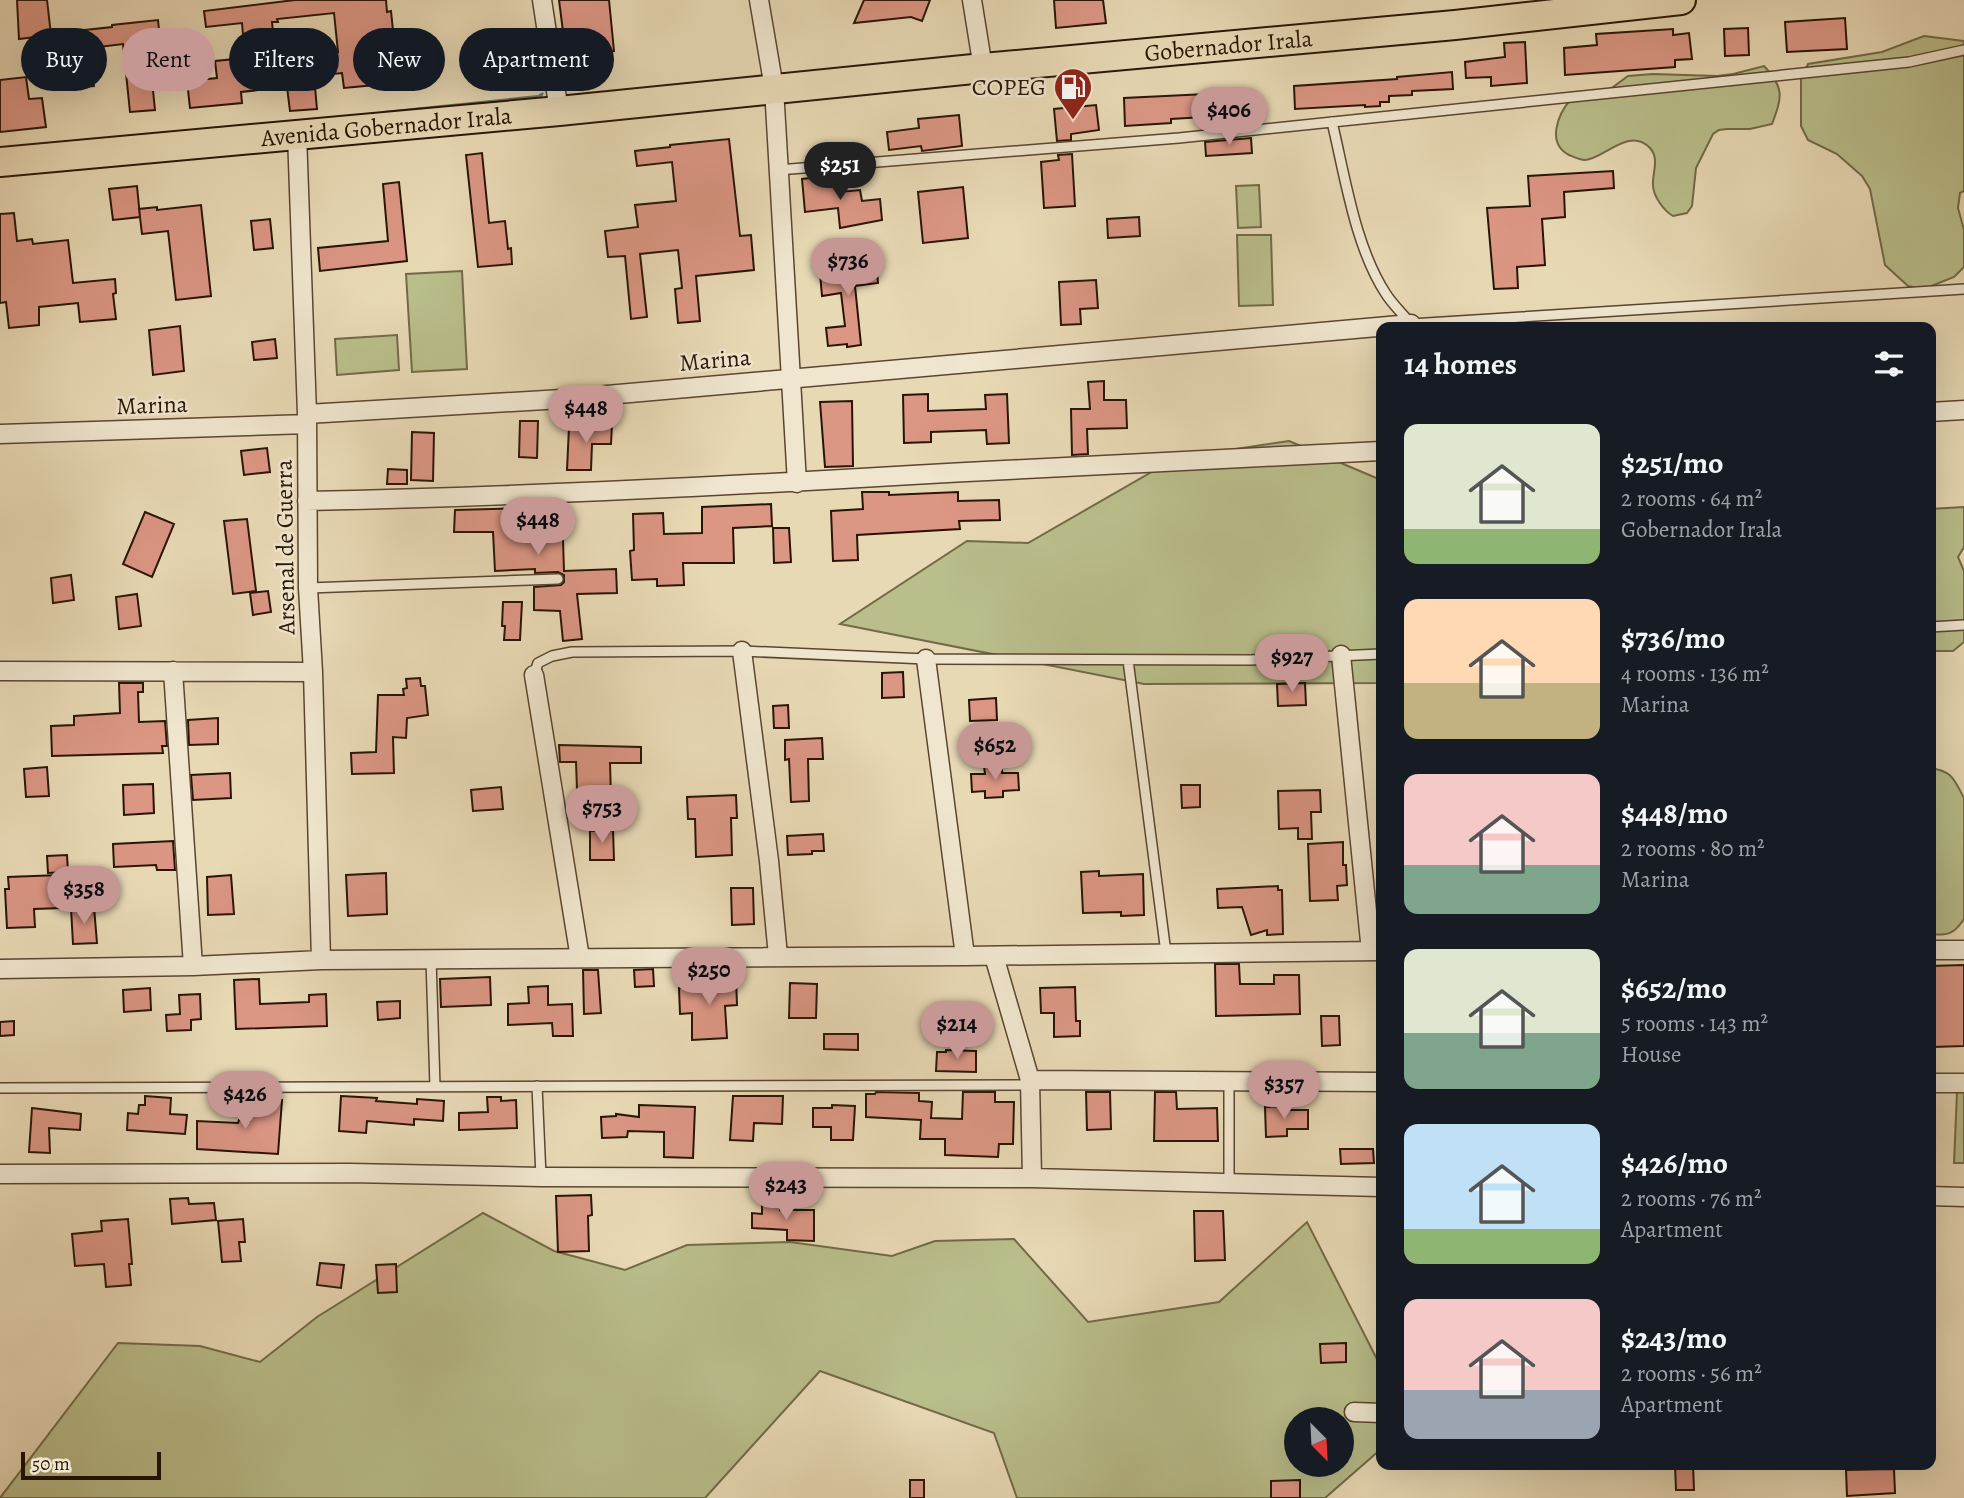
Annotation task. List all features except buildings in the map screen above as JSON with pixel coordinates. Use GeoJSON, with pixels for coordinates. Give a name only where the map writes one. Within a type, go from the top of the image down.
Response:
{"type":"FeatureCollection","features":[{"type":"Feature","properties":{"kind":"main road","name":"Gobernador Irala"},"geometry":{"type":"LineString","coordinates":[[774,88],[1681,0]]}},
{"type":"Feature","properties":{"kind":"main road","name":"Avenida Gobernador Irala"},"geometry":{"type":"LineString","coordinates":[[0,162],[559,111],[774,88]]}},
{"type":"Feature","properties":{"kind":"street"},"geometry":{"type":"LineString","coordinates":[[542,0],[559,111]]}},
{"type":"Feature","properties":{"kind":"street"},"geometry":{"type":"LineString","coordinates":[[759,0],[774,88],[797,483]]}},
{"type":"Feature","properties":{"kind":"street"},"geometry":{"type":"LineString","coordinates":[[972,0],[983,68]]}},
{"type":"Feature","properties":{"kind":"street","name":"Arsenal de Guerra"},"geometry":{"type":"LineString","coordinates":[[297,134],[307,419],[308,588],[321,960]]}},
{"type":"Feature","properties":{"kind":"street","name":"Marina"},"geometry":{"type":"LineString","coordinates":[[0,434],[307,419],[1376,328]]}},
{"type":"Feature","properties":{"kind":"street"},"geometry":{"type":"LineString","coordinates":[[1936,412],[1964,410]]}},
{"type":"Feature","properties":{"kind":"street"},"geometry":{"type":"LineString","coordinates":[[307,501],[797,483],[1376,450]]}},
{"type":"Feature","properties":{"kind":"street"},"geometry":{"type":"LineString","coordinates":[[742,651],[769,861],[778,956]]}},
{"type":"Feature","properties":{"kind":"street"},"geometry":{"type":"LineString","coordinates":[[0,969],[193,966],[321,960],[1376,951],[1341,655]]}},
{"type":"Feature","properties":{"kind":"street"},"geometry":{"type":"LineString","coordinates":[[926,659],[965,956]]}},
{"type":"Feature","properties":{"kind":"street"},"geometry":{"type":"LineString","coordinates":[[0,671],[313,672]]}},
{"type":"Feature","properties":{"kind":"street"},"geometry":{"type":"LineString","coordinates":[[173,671],[193,966]]}},
{"type":"Feature","properties":{"kind":"street"},"geometry":{"type":"LineString","coordinates":[[534,675],[580,958]]}},
{"type":"Feature","properties":{"kind":"street"},"geometry":{"type":"LineString","coordinates":[[1936,950],[1964,950]]}},
{"type":"Feature","properties":{"kind":"street"},"geometry":{"type":"LineString","coordinates":[[995,956],[1030,1082],[1032,1178]]}},
{"type":"Feature","properties":{"kind":"street"},"geometry":{"type":"LineString","coordinates":[[1030,1082],[1376,1082]]}},
{"type":"Feature","properties":{"kind":"street"},"geometry":{"type":"LineString","coordinates":[[1936,1083],[1964,1083]]}},
{"type":"Feature","properties":{"kind":"street"},"geometry":{"type":"LineString","coordinates":[[0,1174],[350,1173],[541,1177],[1032,1178],[1376,1186]]}},
{"type":"Feature","properties":{"kind":"street"},"geometry":{"type":"LineString","coordinates":[[1936,1196],[1964,1197]]}},
{"type":"Feature","properties":{"kind":"street"},"geometry":{"type":"LineString","coordinates":[[1354,1412],[1376,1413]]}},
{"type":"Feature","properties":{"kind":"lane"},"geometry":{"type":"LineString","coordinates":[[778,170],[1179,138],[1909,62],[1964,50]]}},
{"type":"Feature","properties":{"kind":"lane"},"geometry":{"type":"LineString","coordinates":[[1332,122],[1356,223],[1372,268],[1387,295],[1415,322]]}},
{"type":"Feature","properties":{"kind":"lane"},"geometry":{"type":"LineString","coordinates":[[1464,322],[1964,289]]}},
{"type":"Feature","properties":{"kind":"lane"},"geometry":{"type":"LineString","coordinates":[[308,588],[558,579]]}},
{"type":"Feature","properties":{"kind":"lane"},"geometry":{"type":"LineString","coordinates":[[1936,627],[1964,625]]}},
{"type":"Feature","properties":{"kind":"lane"},"geometry":{"type":"LineString","coordinates":[[534,675],[538,663],[552,656],[572,652],[742,651],[926,659],[1128,660],[1250,660],[1376,653]]}},
{"type":"Feature","properties":{"kind":"lane"},"geometry":{"type":"LineString","coordinates":[[1128,660],[1166,953]]}},
{"type":"Feature","properties":{"kind":"lane"},"geometry":{"type":"LineString","coordinates":[[431,959],[435,1086]]}},
{"type":"Feature","properties":{"kind":"lane"},"geometry":{"type":"LineString","coordinates":[[0,1088],[1030,1082]]}},
{"type":"Feature","properties":{"kind":"lane"},"geometry":{"type":"LineString","coordinates":[[1229,1082],[1229,1182]]}},
{"type":"Feature","properties":{"kind":"lane"},"geometry":{"type":"LineString","coordinates":[[537,1086],[541,1177]]}},
{"type":"Feature","properties":{"kind":"green space"},"geometry":{"type":"Polygon","coordinates":[[[1924,36],[1964,41],[1964,191],[1960,193],[1958,208],[1964,230],[1964,267],[1954,277],[1924,289],[1908,286],[1885,265],[1870,189],[1862,176],[1837,154],[1808,140],[1801,126],[1801,79],[1808,64],[1882,52],[1924,36]]]}},
{"type":"Feature","properties":{"kind":"green space"},"geometry":{"type":"Polygon","coordinates":[[[1764,66],[1776,81],[1780,93],[1772,124],[1750,129],[1719,130],[1713,134],[1696,168],[1692,206],[1687,213],[1673,216],[1660,203],[1653,185],[1655,157],[1650,148],[1642,142],[1625,142],[1585,160],[1569,155],[1558,143],[1556,128],[1571,99],[1609,90],[1628,76],[1717,76],[1764,66]]]}},
{"type":"Feature","properties":{"kind":"green space"},"geometry":{"type":"Polygon","coordinates":[[[1259,185],[1261,227],[1238,228],[1236,186],[1259,185]]]}},
{"type":"Feature","properties":{"kind":"green space"},"geometry":{"type":"Polygon","coordinates":[[[1237,235],[1271,235],[1273,305],[1239,306],[1237,235]]]}},
{"type":"Feature","properties":{"kind":"green space"},"geometry":{"type":"Polygon","coordinates":[[[462,271],[467,369],[412,372],[406,274],[462,271]]]}},
{"type":"Feature","properties":{"kind":"green space"},"geometry":{"type":"Polygon","coordinates":[[[397,335],[399,370],[337,375],[335,339],[397,335]]]}},
{"type":"Feature","properties":{"kind":"green space"},"geometry":{"type":"Polygon","coordinates":[[[1289,441],[1376,478],[1376,683],[1144,684],[840,624],[967,541],[1028,543],[1176,458],[1289,441]]]}},
{"type":"Feature","properties":{"kind":"green space"},"geometry":{"type":"Polygon","coordinates":[[[1964,507],[1964,547],[1958,557],[1964,571],[1964,642],[1953,651],[1936,651],[1936,509],[1964,507]]]}},
{"type":"Feature","properties":{"kind":"green space"},"geometry":{"type":"Polygon","coordinates":[[[1936,769],[1944,771],[1955,781],[1964,798],[1964,919],[1954,931],[1936,935],[1936,769]]]}},
{"type":"Feature","properties":{"kind":"green space"},"geometry":{"type":"Polygon","coordinates":[[[1957,1092],[1964,1092],[1964,1163],[1954,1163],[1957,1092]]]}},
{"type":"Feature","properties":{"kind":"green space"},"geometry":{"type":"Polygon","coordinates":[[[483,1213],[554,1251],[625,1270],[687,1245],[790,1242],[892,1256],[935,1241],[1014,1239],[1088,1322],[1219,1302],[1307,1222],[1376,1357],[1376,1453],[1354,1473],[1354,1407],[1284,1407],[1284,1477],[1349,1477],[1325,1498],[1017,1498],[994,1433],[820,1371],[705,1498],[0,1498],[118,1343],[200,1346],[260,1362],[317,1317],[483,1213]]]}},
{"type":"Feature","properties":{"kind":"water"},"geometry":{"type":"Polygon","coordinates":[[[543,93],[540,98],[384,116],[384,112],[538,96],[543,93]]]}},
{"type":"Feature","properties":{"kind":"place","name":"COPEG"},"geometry":{"type":"Point","coordinates":[1073,121]}}]}
